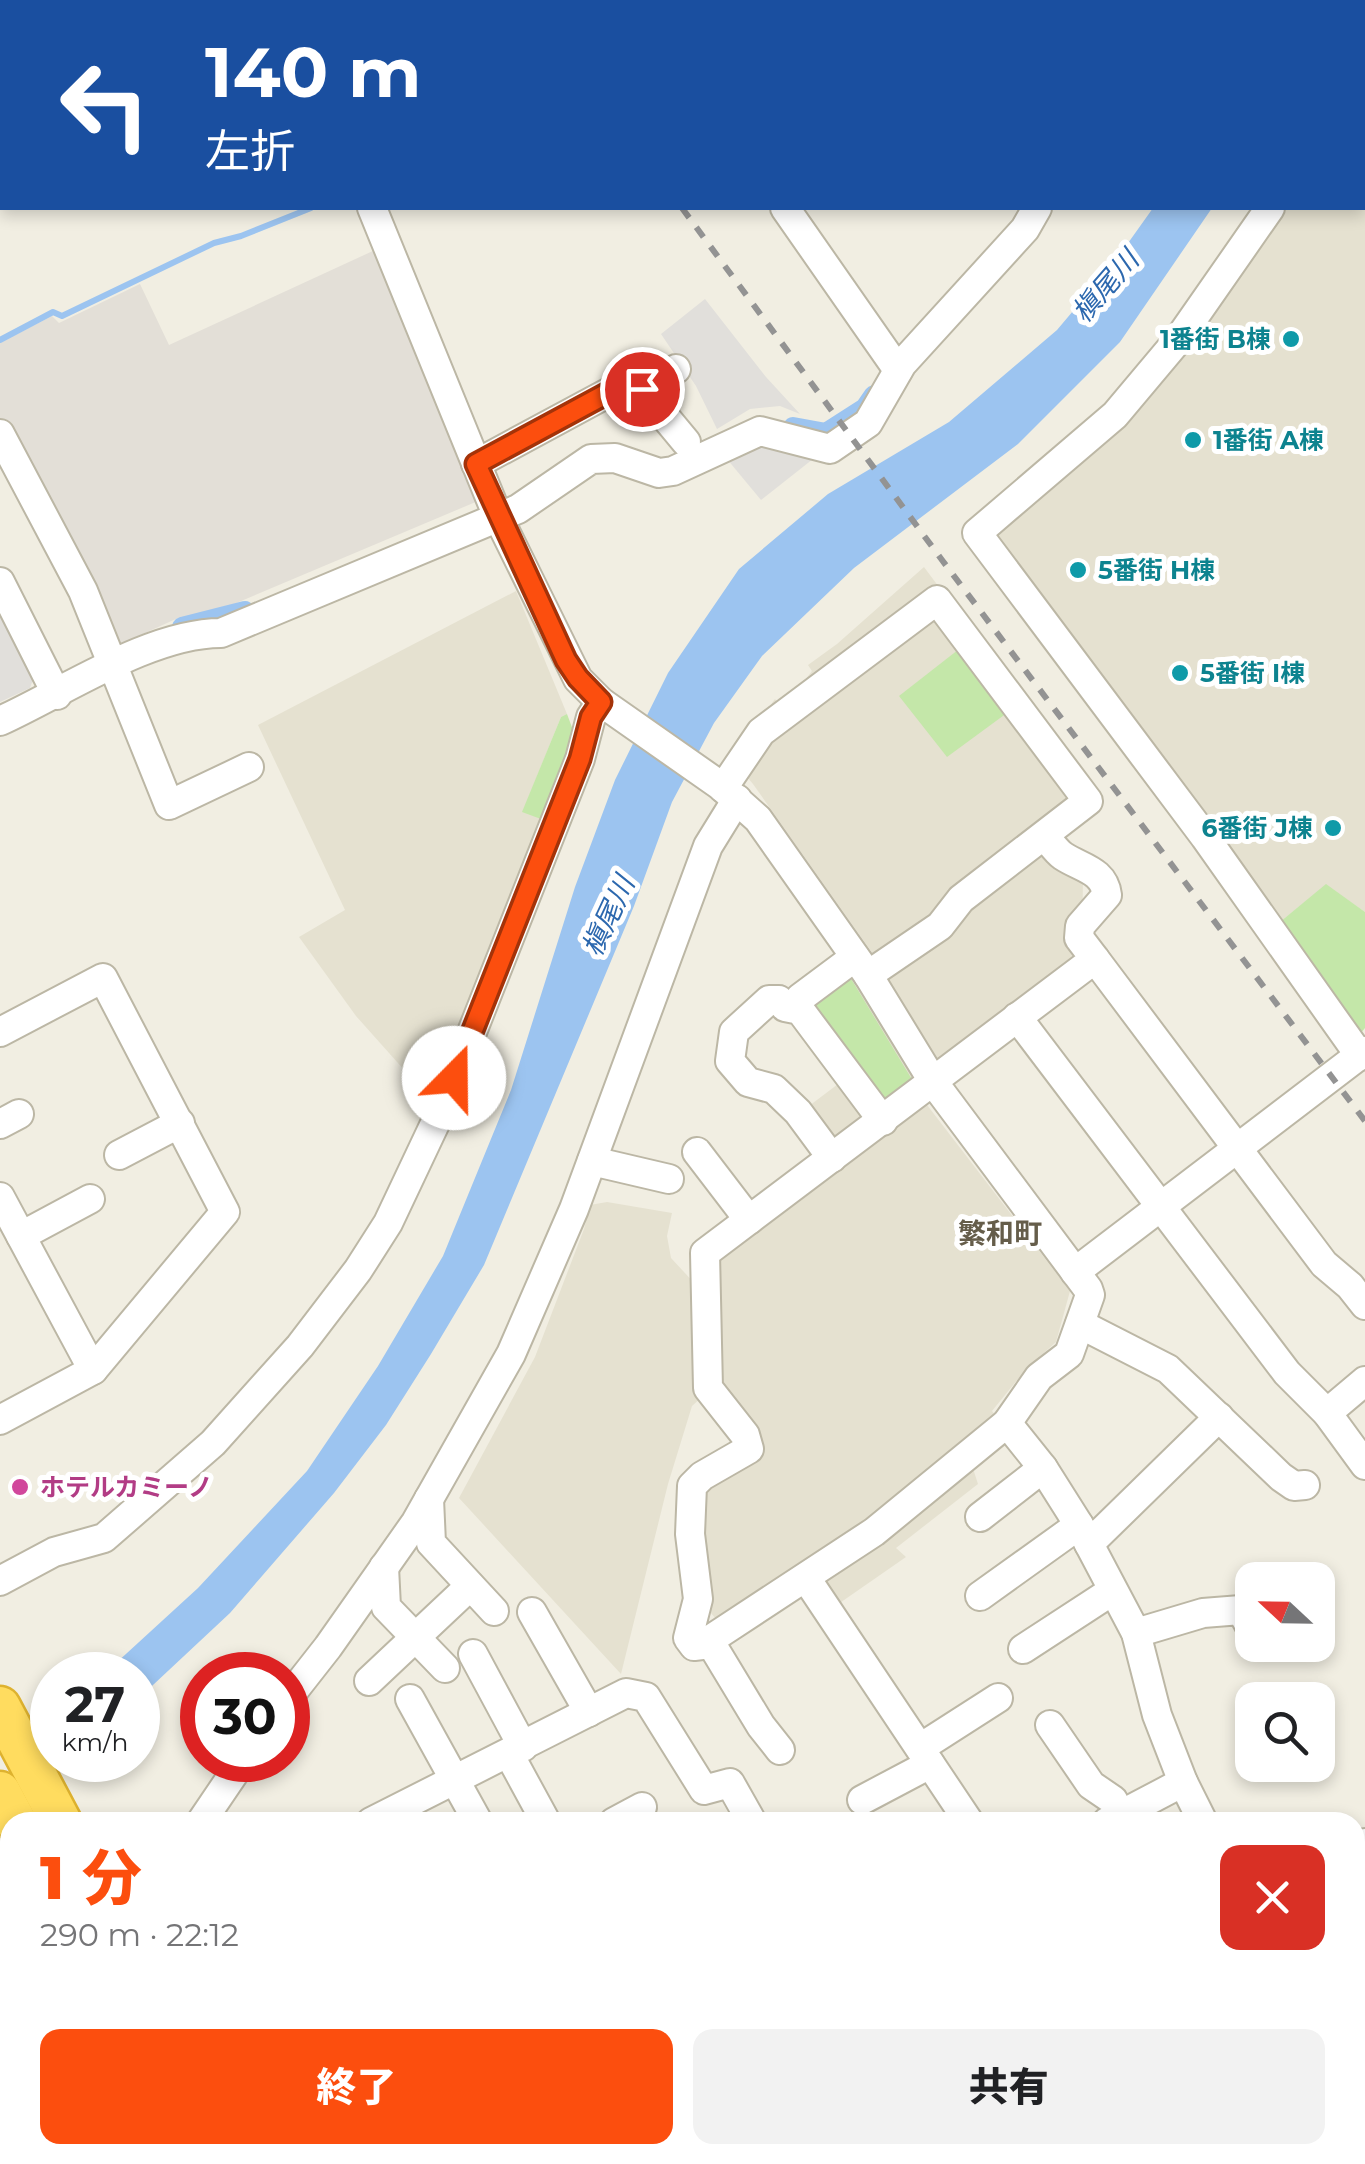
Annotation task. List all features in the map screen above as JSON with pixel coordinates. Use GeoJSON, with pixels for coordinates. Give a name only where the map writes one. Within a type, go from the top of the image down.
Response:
{"type":"FeatureCollection","features":[{"type":"Feature","properties":{"kind":"highway"},"geometry":{"type":"LineString","coordinates":[[0,1707],[57,1812]]}},
{"type":"Feature","properties":{"kind":"street"},"geometry":{"type":"LineString","coordinates":[[373,210],[495,509],[566,660],[605,705],[727,791],[758,818],[862,966],[934,1083],[1090,1295],[1069,1354],[1039,1377],[1007,1424],[908,1506],[806,1578],[702,1646],[694,1646],[688,1638],[698,1598],[690,1534],[692,1486],[749,1449],[746,1435],[708,1388],[705,1253],[934,1083],[1094,959]]}},
{"type":"Feature","properties":{"kind":"street"},"geometry":{"type":"LineString","coordinates":[[785,210],[894,364]]}},
{"type":"Feature","properties":{"kind":"street"},"geometry":{"type":"LineString","coordinates":[[0,721],[57,695],[108,661],[194,633],[221,632],[495,509],[518,509],[591,459],[615,458],[658,473],[673,471],[760,431],[830,449],[868,423],[894,364],[1025,230],[1036,210]]}},
{"type":"Feature","properties":{"kind":"street"},"geometry":{"type":"LineString","coordinates":[[1075,1272],[1362,1053],[978,533],[1115,415],[1178,340],[1269,210]]}},
{"type":"Feature","properties":{"kind":"street"},"geometry":{"type":"LineString","coordinates":[[476,464],[617,388],[642,389],[676,369]]}},
{"type":"Feature","properties":{"kind":"street"},"geometry":{"type":"LineString","coordinates":[[642,389],[686,442]]}},
{"type":"Feature","properties":{"kind":"street"},"geometry":{"type":"LineString","coordinates":[[0,434],[24,506],[160,759],[169,805],[227,788],[249,767]]}},
{"type":"Feature","properties":{"kind":"street"},"geometry":{"type":"LineString","coordinates":[[0,582],[57,695]]}},
{"type":"Feature","properties":{"kind":"street"},"geometry":{"type":"LineString","coordinates":[[310,1668],[429,1499],[510,1354],[592,1161],[727,791],[761,732],[937,600],[1088,801],[961,898],[940,926],[800,998],[793,1008]]}},
{"type":"Feature","properties":{"kind":"street"},"geometry":{"type":"LineString","coordinates":[[0,1581],[54,1552],[104,1538],[118,1526],[213,1443],[300,1346],[358,1270],[388,1222],[440,1113],[580,759],[591,717],[605,705]]}},
{"type":"Feature","properties":{"kind":"street"},"geometry":{"type":"LineString","coordinates":[[1046,836],[1060,855],[1090,868],[1106,887],[1107,895],[1080,926],[1079,938],[1324,1264],[1365,1305]]}},
{"type":"Feature","properties":{"kind":"street"},"geometry":{"type":"LineString","coordinates":[[0,1032],[103,978],[225,1212],[93,1370],[0,1420]]}},
{"type":"Feature","properties":{"kind":"street"},"geometry":{"type":"LineString","coordinates":[[832,1158],[798,1112],[774,1090],[748,1082],[730,1061],[734,1032],[768,1000],[779,1000],[785,1007],[800,1010],[883,1121]]}},
{"type":"Feature","properties":{"kind":"street"},"geometry":{"type":"LineString","coordinates":[[1018,1017],[1287,1373],[1326,1413],[1365,1466]]}},
{"type":"Feature","properties":{"kind":"street"},"geometry":{"type":"LineString","coordinates":[[119,1155],[180,1123]]}},
{"type":"Feature","properties":{"kind":"street"},"geometry":{"type":"LineString","coordinates":[[710,1159],[748,1220]]}},
{"type":"Feature","properties":{"kind":"street"},"geometry":{"type":"LineString","coordinates":[[592,1161],[669,1180]]}},
{"type":"Feature","properties":{"kind":"street"},"geometry":{"type":"LineString","coordinates":[[0,1196],[93,1370]]}},
{"type":"Feature","properties":{"kind":"street"},"geometry":{"type":"LineString","coordinates":[[21,1236],[90,1199]]}},
{"type":"Feature","properties":{"kind":"street"},"geometry":{"type":"LineString","coordinates":[[1080,1324],[1168,1369],[1281,1477],[1294,1486],[1305,1485]]}},
{"type":"Feature","properties":{"kind":"street"},"geometry":{"type":"LineString","coordinates":[[1326,1413],[1365,1381]]}},
{"type":"Feature","properties":{"kind":"street"},"geometry":{"type":"LineString","coordinates":[[980,1596],[1084,1535],[1219,1417]]}},
{"type":"Feature","properties":{"kind":"street"},"geometry":{"type":"LineString","coordinates":[[1007,1424],[1043,1468],[1136,1633],[1157,1714],[1198,1812]]}},
{"type":"Feature","properties":{"kind":"street"},"geometry":{"type":"LineString","coordinates":[[980,1516],[1043,1468]]}},
{"type":"Feature","properties":{"kind":"street"},"geometry":{"type":"LineString","coordinates":[[429,1499],[431,1543],[494,1612]]}},
{"type":"Feature","properties":{"kind":"street"},"geometry":{"type":"LineString","coordinates":[[384,1567],[386,1607],[445,1668]]}},
{"type":"Feature","properties":{"kind":"street"},"geometry":{"type":"LineString","coordinates":[[806,1578],[962,1812]]}},
{"type":"Feature","properties":{"kind":"street"},"geometry":{"type":"LineString","coordinates":[[369,1681],[470,1586]]}},
{"type":"Feature","properties":{"kind":"street"},"geometry":{"type":"LineString","coordinates":[[1023,1649],[1112,1591]]}},
{"type":"Feature","properties":{"kind":"street"},"geometry":{"type":"LineString","coordinates":[[1136,1633],[1203,1613],[1235,1610]]}},
{"type":"Feature","properties":{"kind":"street"},"geometry":{"type":"LineString","coordinates":[[532,1612],[589,1712]]}},
{"type":"Feature","properties":{"kind":"street"},"geometry":{"type":"LineString","coordinates":[[709,1640],[780,1750]]}},
{"type":"Feature","properties":{"kind":"street"},"geometry":{"type":"LineString","coordinates":[[473,1654],[542,1812]]}},
{"type":"Feature","properties":{"kind":"street"},"geometry":{"type":"LineString","coordinates":[[391,1812],[626,1693],[646,1696],[704,1790],[730,1783],[746,1812]]}},
{"type":"Feature","properties":{"kind":"street"},"geometry":{"type":"LineString","coordinates":[[862,1800],[998,1698]]}},
{"type":"Feature","properties":{"kind":"street"},"geometry":{"type":"LineString","coordinates":[[410,1699],[472,1812]]}},
{"type":"Feature","properties":{"kind":"street"},"geometry":{"type":"LineString","coordinates":[[1050,1725],[1092,1785],[1113,1800],[1113,1812]]}},
{"type":"Feature","properties":{"kind":"street"},"geometry":{"type":"LineString","coordinates":[[208,1812],[229,1782]]}},
{"type":"Feature","properties":{"kind":"street"},"geometry":{"type":"LineString","coordinates":[[1126,1812],[1183,1782]]}},
{"type":"Feature","properties":{"kind":"street"},"geometry":{"type":"LineString","coordinates":[[633,1812],[642,1807]]}},
{"type":"Feature","properties":{"kind":"shaded area"},"geometry":{"type":"Polygon","coordinates":[[[1278,210],[1365,210],[1365,912],[1326,885],[1280,922],[993,538],[1124,420],[1278,210]]]}},
{"type":"Feature","properties":{"kind":"shaded area"},"geometry":{"type":"Polygon","coordinates":[[[375,250],[478,501],[208,615],[178,618],[112,648],[87,583],[0,419],[0,343],[52,316],[59,323],[140,284],[169,345],[375,250]]]}},
{"type":"Feature","properties":{"kind":"shaded area"},"geometry":{"type":"Polygon","coordinates":[[[705,299],[800,414],[780,406],[750,409],[717,429],[696,386],[661,334],[705,299]]]}},
{"type":"Feature","properties":{"kind":"shaded area"},"geometry":{"type":"Polygon","coordinates":[[[754,439],[812,453],[813,459],[761,500],[722,453],[754,439]]]}},
{"type":"Feature","properties":{"kind":"shaded area"},"geometry":{"type":"Polygon","coordinates":[[[924,567],[1090,789],[1033,833],[1083,874],[1082,953],[924,1101],[1070,1291],[1056,1342],[1027,1368],[992,1411],[996,1416],[965,1444],[978,1484],[896,1548],[906,1557],[834,1607],[807,1568],[717,1620],[710,1612],[699,1530],[703,1494],[760,1452],[762,1443],[722,1394],[712,1260],[844,1160],[805,1109],[854,1072],[843,977],[873,954],[731,758],[775,699],[780,706],[791,698],[812,671],[808,665],[924,567]]]}},
{"type":"Feature","properties":{"kind":"shaded area"},"geometry":{"type":"Polygon","coordinates":[[[516,591],[567,714],[561,717],[523,811],[549,822],[446,1076],[414,1081],[356,1016],[299,937],[345,910],[258,725],[516,591]]]}},
{"type":"Feature","properties":{"kind":"shaded area"},"geometry":{"type":"Polygon","coordinates":[[[0,605],[35,674],[30,688],[0,702],[0,605]]]}},
{"type":"Feature","properties":{"kind":"shaded area"},"geometry":{"type":"Polygon","coordinates":[[[607,1202],[672,1213],[667,1236],[671,1258],[697,1286],[703,1396],[692,1406],[668,1484],[621,1674],[459,1498],[535,1357],[590,1205],[607,1202]]]}},
{"type":"Feature","properties":{"kind":"green space"},"geometry":{"type":"Polygon","coordinates":[[[963,646],[1011,710],[947,757],[899,696],[963,646]]]}},
{"type":"Feature","properties":{"kind":"green space"},"geometry":{"type":"Polygon","coordinates":[[[567,714],[576,738],[549,822],[522,812],[561,717],[567,714]]]}},
{"type":"Feature","properties":{"kind":"green space"},"geometry":{"type":"Polygon","coordinates":[[[1326,884],[1365,912],[1365,1028],[1360,1034],[1280,922],[1326,884]]]}},
{"type":"Feature","properties":{"kind":"green space"},"geometry":{"type":"Polygon","coordinates":[[[850,977],[916,1086],[888,1106],[808,1001],[850,977]]]}},
{"type":"Feature","properties":{"kind":"water","name":"槇尾川"},"geometry":{"type":"Polygon","coordinates":[[[1152,210],[1211,210],[1120,342],[1018,444],[854,568],[762,656],[714,723],[672,802],[634,906],[484,1265],[386,1425],[334,1493],[230,1613],[188,1652],[180,1652],[180,1660],[160,1678],[160,1652],[128,1652],[198,1588],[307,1471],[378,1366],[443,1256],[511,1090],[575,887],[615,780],[668,673],[739,569],[828,494],[949,422],[1057,330],[1116,260],[1152,210]]]}},
{"type":"Feature","properties":{"kind":"waterway"},"geometry":{"type":"LineString","coordinates":[[0,340],[53,312],[62,316],[214,243],[306,210]]}},
{"type":"Feature","properties":{"kind":"waterway"},"geometry":{"type":"LineString","coordinates":[[793,427],[826,433],[865,408],[874,395]]}},
{"type":"Feature","properties":{"kind":"waterway"},"geometry":{"type":"LineString","coordinates":[[182,627],[245,611]]}},
{"type":"Feature","properties":{"kind":"railway"},"geometry":{"type":"LineString","coordinates":[[683,210],[1365,1121]]}},
{"type":"Feature","properties":{"kind":"place","name":"1番街 B棟"},"geometry":{"type":"Point","coordinates":[1291,339]}},
{"type":"Feature","properties":{"kind":"place","name":"1番街 A棟"},"geometry":{"type":"Point","coordinates":[1193,440]}},
{"type":"Feature","properties":{"kind":"place","name":"5番街 H棟"},"geometry":{"type":"Point","coordinates":[1078,570]}},
{"type":"Feature","properties":{"kind":"place","name":"5番街 I棟"},"geometry":{"type":"Point","coordinates":[1180,673]}},
{"type":"Feature","properties":{"kind":"place","name":"6番街 J棟"},"geometry":{"type":"Point","coordinates":[1333,828]}},
{"type":"Feature","properties":{"kind":"place","name":"ホテルカミーノ"},"geometry":{"type":"Point","coordinates":[20,1487]}},
{"type":"Feature","properties":{"kind":"district","name":"繁和町"},"geometry":{"type":"Point","coordinates":[1000,1233]}},
{"type":"Feature","properties":{"kind":"route"},"geometry":{"type":"LineString","coordinates":[[454,1078],[580,759],[591,717],[601,702],[566,660],[476,464],[617,388],[642,389]]}}]}
